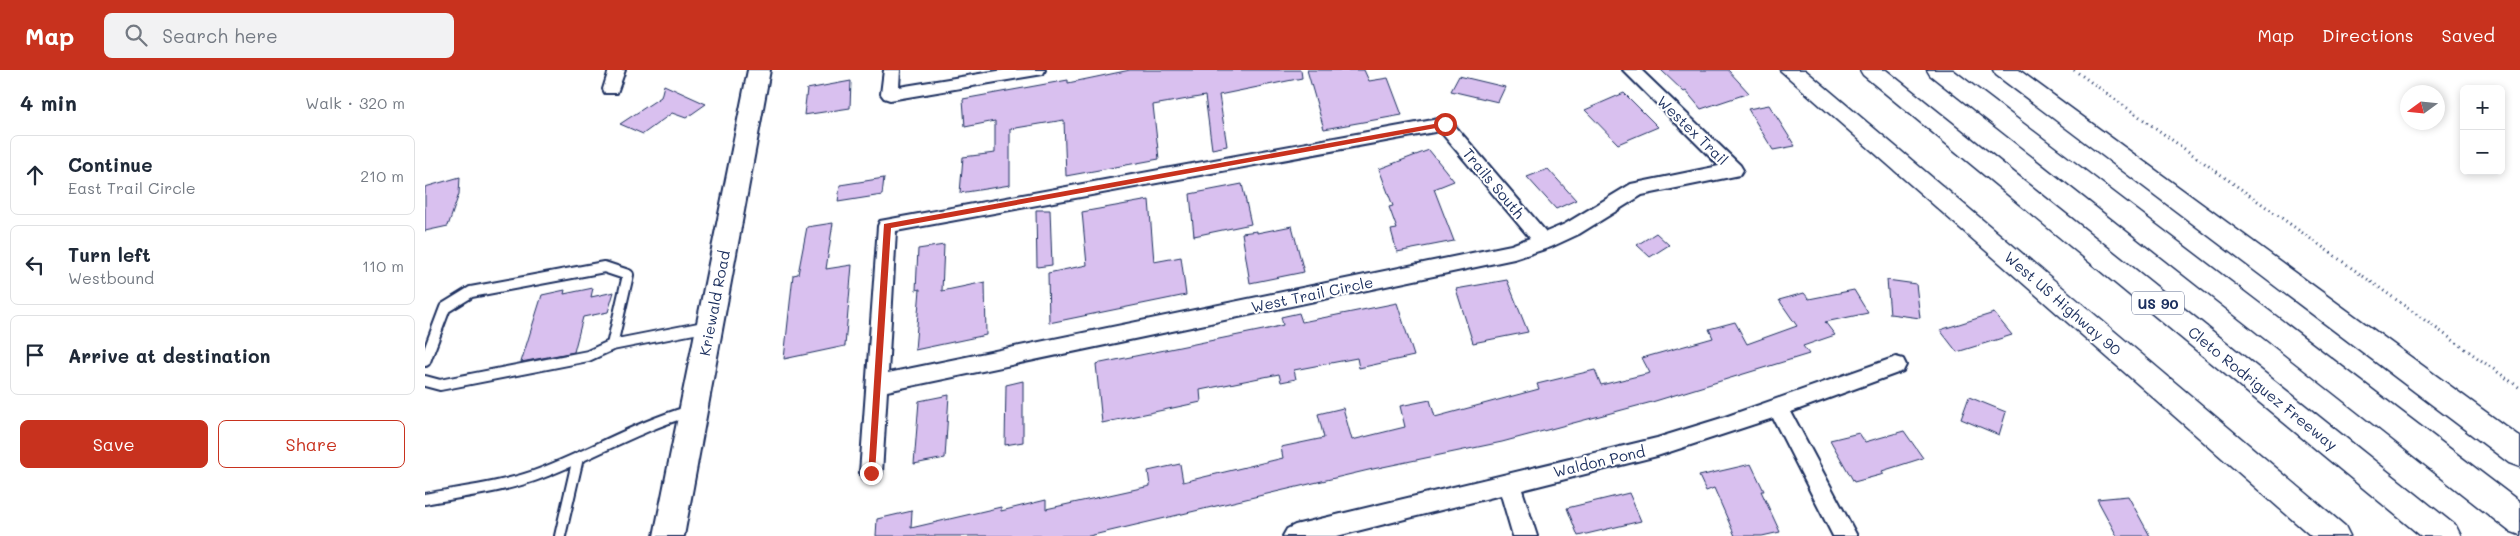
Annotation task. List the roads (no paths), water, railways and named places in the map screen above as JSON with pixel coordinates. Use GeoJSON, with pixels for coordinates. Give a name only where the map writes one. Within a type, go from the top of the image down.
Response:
{"type":"FeatureCollection","features":[{"type":"Feature","properties":{"kind":"main road","name":"West US Highway 90"},"geometry":{"type":"LineString","coordinates":[[1791,70],[2334,536]]}},
{"type":"Feature","properties":{"kind":"main road","name":"Cleto Rodriguez Freeway"},"geometry":{"type":"LineString","coordinates":[[1871,70],[2445,536]]}},
{"type":"Feature","properties":{"kind":"main road"},"geometry":{"type":"LineString","coordinates":[[1939,70],[2520,521]]}},
{"type":"Feature","properties":{"kind":"main road"},"geometry":{"type":"LineString","coordinates":[[2004,70],[2520,454]]}},
{"type":"Feature","properties":{"kind":"street"},"geometry":{"type":"LineString","coordinates":[[611,89],[617,70]]}},
{"type":"Feature","properties":{"kind":"street","name":"Kriewald Road"},"geometry":{"type":"LineString","coordinates":[[669,536],[759,70]]}},
{"type":"Feature","properties":{"kind":"street"},"geometry":{"type":"LineString","coordinates":[[892,70],[890,94],[1037,70]]}},
{"type":"Feature","properties":{"kind":"street","name":"Westex Trail"},"geometry":{"type":"LineString","coordinates":[[1631,70],[1734,170]]}},
{"type":"Feature","properties":{"kind":"street","name":"Trails South"},"geometry":{"type":"LineString","coordinates":[[877,384],[887,226],[1445,124],[1544,242]]}},
{"type":"Feature","properties":{"kind":"street","name":"West Trail Circle"},"geometry":{"type":"LineString","coordinates":[[877,384],[1514,252],[1572,230],[1605,207],[1637,189],[1734,170]]}},
{"type":"Feature","properties":{"kind":"street","name":"Waldon Pond"},"geometry":{"type":"LineString","coordinates":[[1295,536],[1657,448],[1896,365]]}},
{"type":"Feature","properties":{"kind":"street"},"geometry":{"type":"LineString","coordinates":[[871,473],[877,384]]}},
{"type":"Feature","properties":{"kind":"street"},"geometry":{"type":"LineString","coordinates":[[1777,407],[1845,536]]}},
{"type":"Feature","properties":{"kind":"street"},"geometry":{"type":"LineString","coordinates":[[1508,483],[1525,536]]}},
{"type":"Feature","properties":{"kind":"lane"},"geometry":{"type":"LineString","coordinates":[[425,361],[445,308],[471,292],[604,267],[628,275],[612,345]]}},
{"type":"Feature","properties":{"kind":"lane"},"geometry":{"type":"LineString","coordinates":[[425,380],[439,385],[588,356],[612,345],[710,326]]}},
{"type":"Feature","properties":{"kind":"lane"},"geometry":{"type":"LineString","coordinates":[[425,499],[532,476],[578,458],[664,417],[694,410]]}},
{"type":"Feature","properties":{"kind":"lane"},"geometry":{"type":"LineString","coordinates":[[560,536],[578,458]]}}]}
